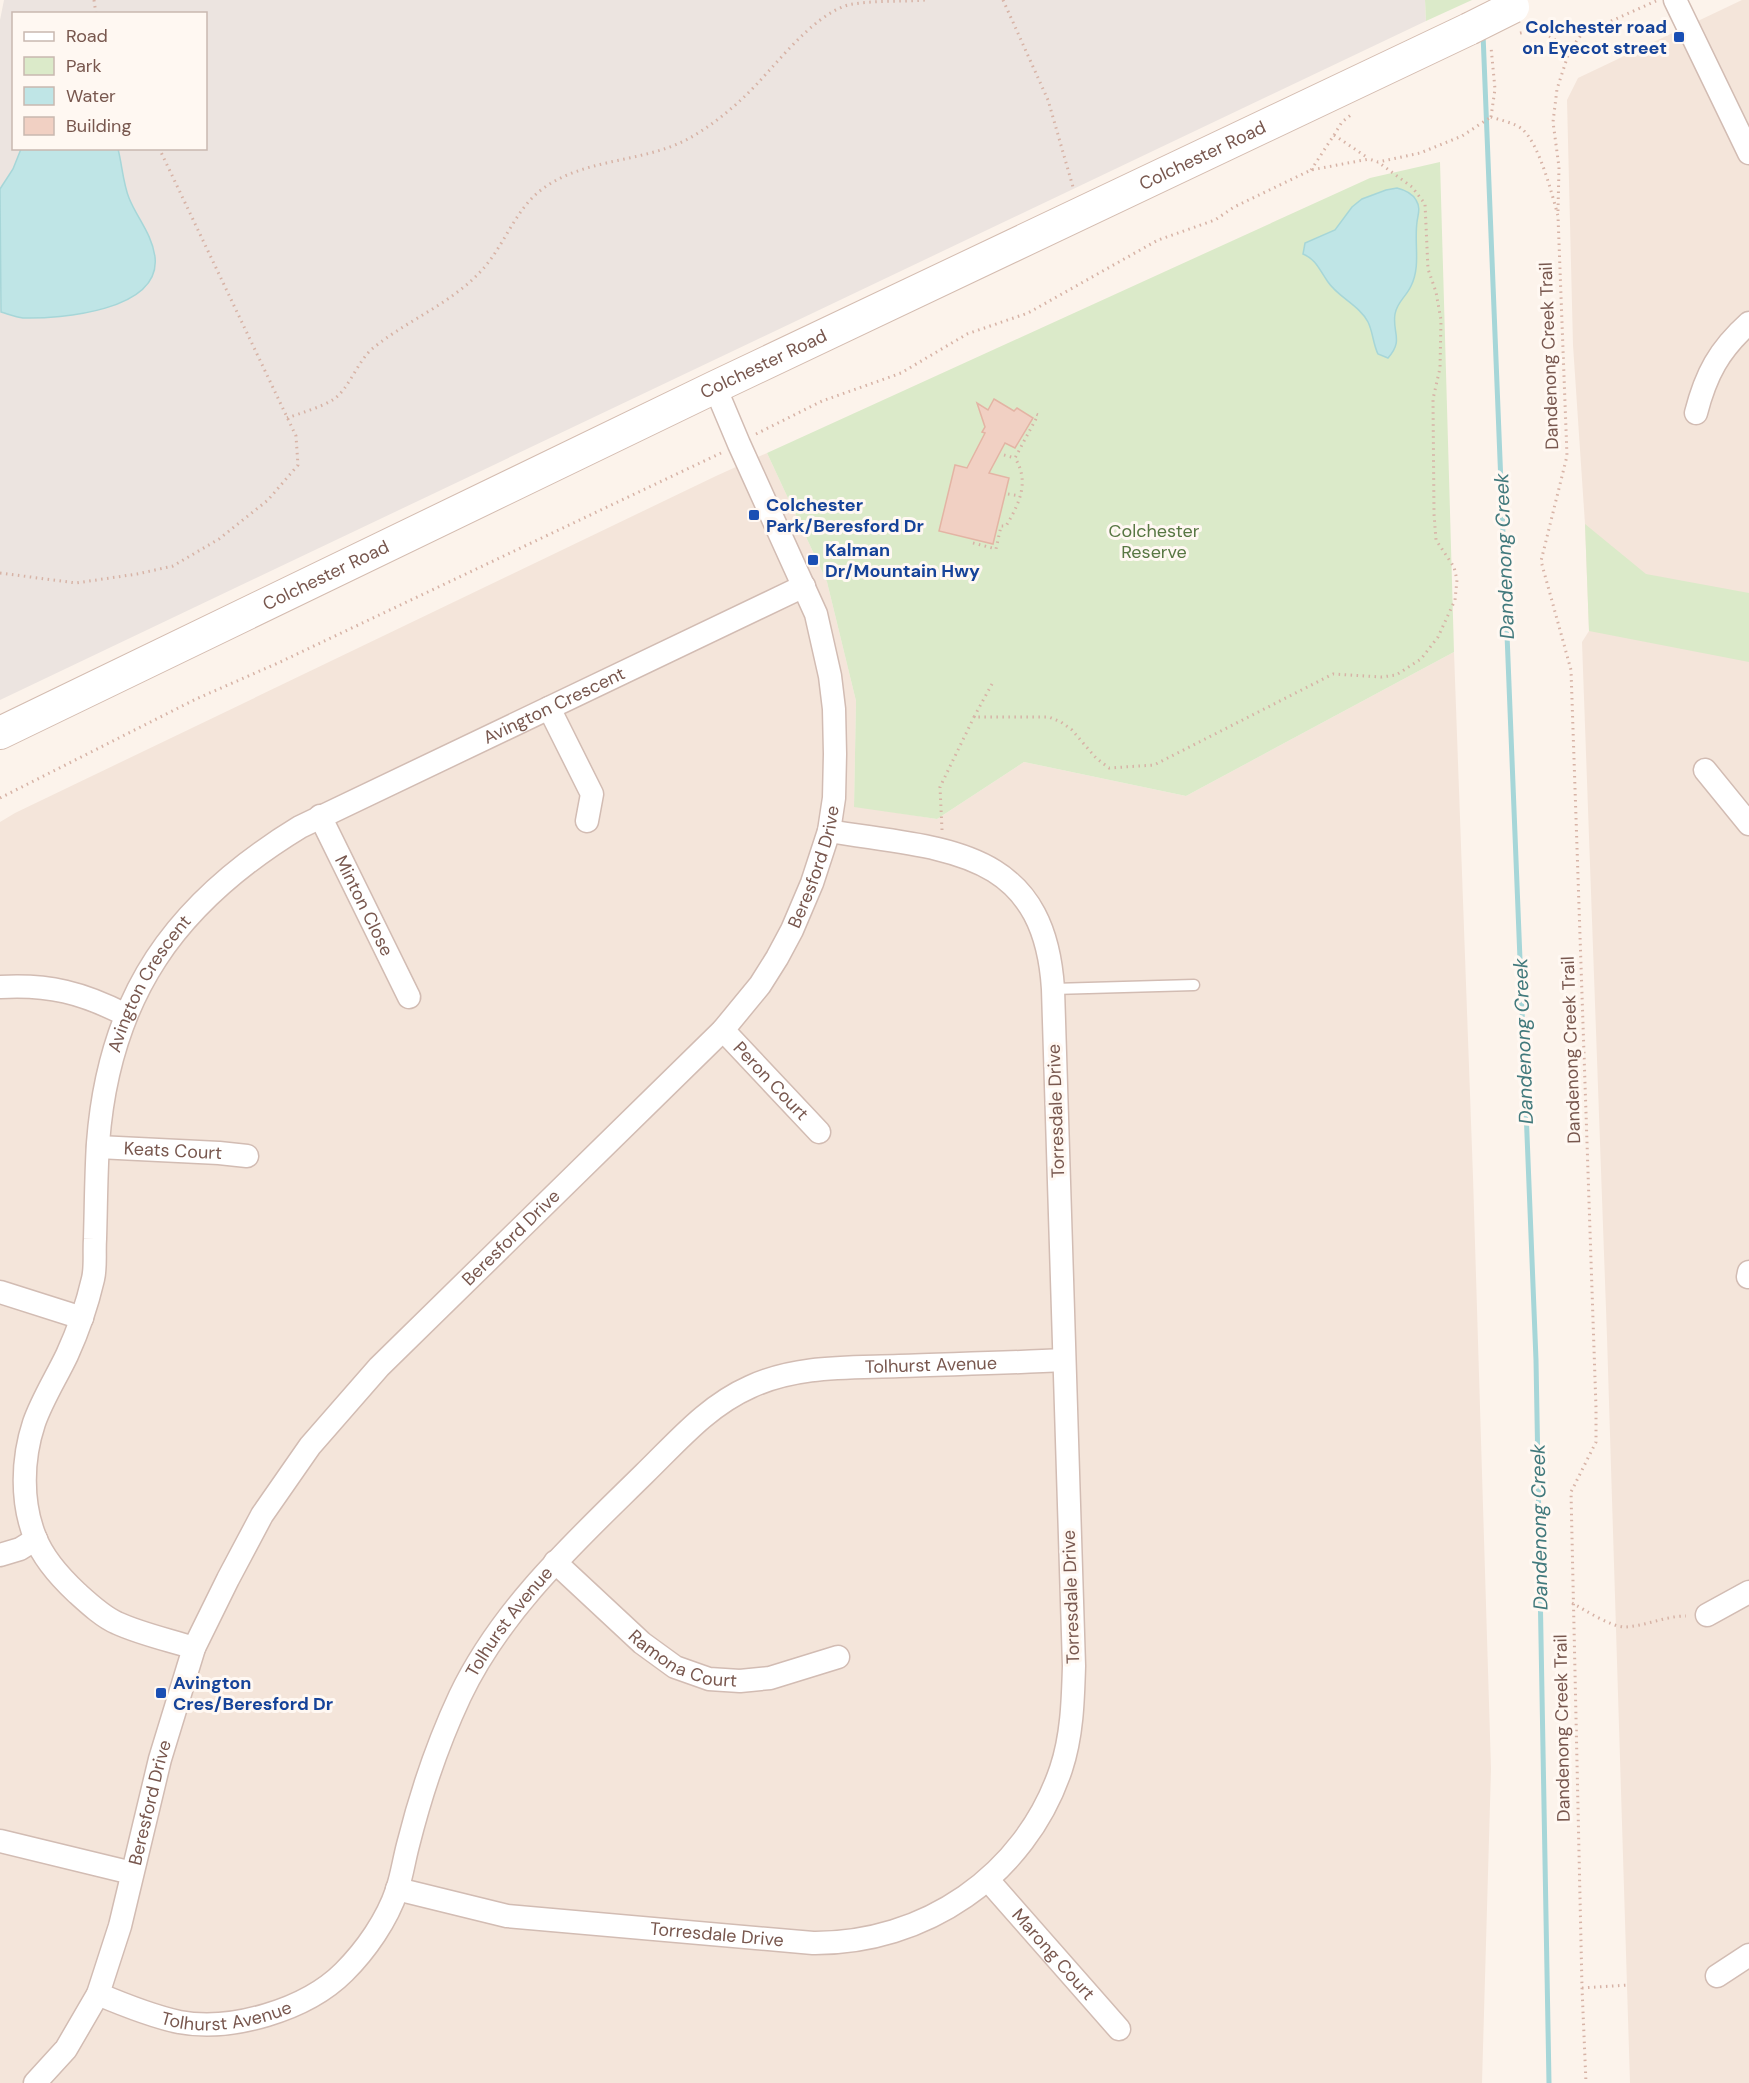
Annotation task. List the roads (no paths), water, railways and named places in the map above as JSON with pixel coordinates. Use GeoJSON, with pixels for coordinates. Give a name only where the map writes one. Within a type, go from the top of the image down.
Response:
{"type":"FeatureCollection","features":[{"type":"Feature","properties":{"kind":"main road","name":"Colchester Road"},"geometry":{"type":"LineString","coordinates":[[0,734],[715,387],[1480,38],[1518,14]]}},
{"type":"Feature","properties":{"kind":"street"},"geometry":{"type":"LineString","coordinates":[[1664,1],[1748,150]]}},
{"type":"Feature","properties":{"kind":"street"},"geometry":{"type":"LineString","coordinates":[[1696,413],[1703,386],[1716,359],[1749,323]]}},
{"type":"Feature","properties":{"kind":"street","name":"Beresford Drive"},"geometry":{"type":"LineString","coordinates":[[35,2083],[66,2049],[98,1994],[120,1926],[160,1759],[194,1648],[262,1515],[310,1446],[379,1367],[723,1030],[760,985],[792,930],[812,883],[829,831],[834,798],[834,709],[830,676],[816,614],[738,444],[715,387]]}},
{"type":"Feature","properties":{"kind":"street","name":"Avington Crescent"},"geometry":{"type":"LineString","coordinates":[[194,1648],[115,1622],[86,1601],[60,1577],[36,1539],[27,1511],[26,1450],[34,1422],[68,1354],[82,1318],[94,1276],[98,1147],[102,1103],[111,1058],[126,1015],[145,975],[163,948],[211,893],[280,839],[320,816],[804,586]]}},
{"type":"Feature","properties":{"kind":"street"},"geometry":{"type":"LineString","coordinates":[[549,708],[592,794],[587,822]]}},
{"type":"Feature","properties":{"kind":"street"},"geometry":{"type":"LineString","coordinates":[[1705,770],[1749,824]]}},
{"type":"Feature","properties":{"kind":"street","name":"Minton Close"},"geometry":{"type":"LineString","coordinates":[[320,816],[409,997]]}},
{"type":"Feature","properties":{"kind":"street","name":"Torresdale Drive"},"geometry":{"type":"LineString","coordinates":[[397,1889],[507,1916],[813,1943],[851,1942],[893,1932],[933,1917],[962,1900],[988,1880],[1014,1853],[1032,1828],[1048,1801],[1062,1767],[1073,1706],[1074,1666],[1053,988],[1048,949],[1037,916],[1025,898],[992,868],[967,856],[829,831]]}},
{"type":"Feature","properties":{"kind":"street"},"geometry":{"type":"LineString","coordinates":[[0,987],[24,986],[65,990],[126,1015]]}},
{"type":"Feature","properties":{"kind":"street","name":"Peron Court"},"geometry":{"type":"LineString","coordinates":[[723,1030],[819,1132]]}},
{"type":"Feature","properties":{"kind":"street","name":"Keats Court"},"geometry":{"type":"LineString","coordinates":[[98,1147],[246,1156]]}},
{"type":"Feature","properties":{"kind":"street"},"geometry":{"type":"LineString","coordinates":[[0,1292],[82,1318]]}},
{"type":"Feature","properties":{"kind":"street","name":"Tolhurst Avenue"},"geometry":{"type":"LineString","coordinates":[[98,1994],[139,2011],[181,2023],[223,2024],[263,2016],[292,2006],[319,1991],[342,1974],[382,1923],[397,1889],[430,1765],[461,1693],[498,1632],[555,1562],[695,1423],[727,1400],[751,1387],[801,1371],[1064,1360]]}},
{"type":"Feature","properties":{"kind":"street"},"geometry":{"type":"LineString","coordinates":[[0,1555],[21,1549],[36,1539]]}},
{"type":"Feature","properties":{"kind":"street","name":"Ramona Court"},"geometry":{"type":"LineString","coordinates":[[555,1562],[642,1642],[675,1667],[700,1676],[740,1682],[770,1678],[838,1657]]}},
{"type":"Feature","properties":{"kind":"street"},"geometry":{"type":"LineString","coordinates":[[1707,1615],[1749,1592]]}},
{"type":"Feature","properties":{"kind":"street"},"geometry":{"type":"LineString","coordinates":[[0,1841],[132,1873]]}},
{"type":"Feature","properties":{"kind":"street","name":"Marong Court"},"geometry":{"type":"LineString","coordinates":[[988,1880],[1119,2029]]}},
{"type":"Feature","properties":{"kind":"street"},"geometry":{"type":"LineString","coordinates":[[1717,1976],[1749,1955]]}},
{"type":"Feature","properties":{"kind":"lane"},"geometry":{"type":"LineString","coordinates":[[1053,988],[1194,985]]}},
{"type":"Feature","properties":{"kind":"water"},"geometry":{"type":"Polygon","coordinates":[[[21,150],[118,150],[127,192],[151,241],[155,257],[153,275],[142,289],[126,300],[83,313],[23,318],[1,312],[0,189],[13,169],[21,150]]]}},
{"type":"Feature","properties":{"kind":"water"},"geometry":{"type":"Polygon","coordinates":[[[1397,188],[1410,194],[1418,206],[1417,263],[1411,286],[1396,310],[1394,321],[1396,341],[1393,352],[1388,358],[1378,354],[1370,326],[1364,316],[1332,287],[1315,262],[1303,254],[1305,243],[1335,230],[1352,207],[1362,199],[1397,188]]]}},
{"type":"Feature","properties":{"kind":"waterway","name":"Dandenong Creek"},"geometry":{"type":"LineString","coordinates":[[1483,34],[1536,1360],[1549,2083]]}},
{"type":"Feature","properties":{"kind":"place","name":"Colchester road on Eyecot street"},"geometry":{"type":"Point","coordinates":[1679,37]}},
{"type":"Feature","properties":{"kind":"place","name":"Colchester Park/Beresford Dr"},"geometry":{"type":"Point","coordinates":[754,515]}},
{"type":"Feature","properties":{"kind":"place","name":"Kalman Dr/Mountain Hwy"},"geometry":{"type":"Point","coordinates":[813,560]}},
{"type":"Feature","properties":{"kind":"place","name":"Avington Cres/Beresford Dr"},"geometry":{"type":"Point","coordinates":[161,1693]}},
{"type":"Feature","properties":{"kind":"park label","name":"Colchester Reserve"},"geometry":{"type":"Point","coordinates":[1154,541]}}]}
